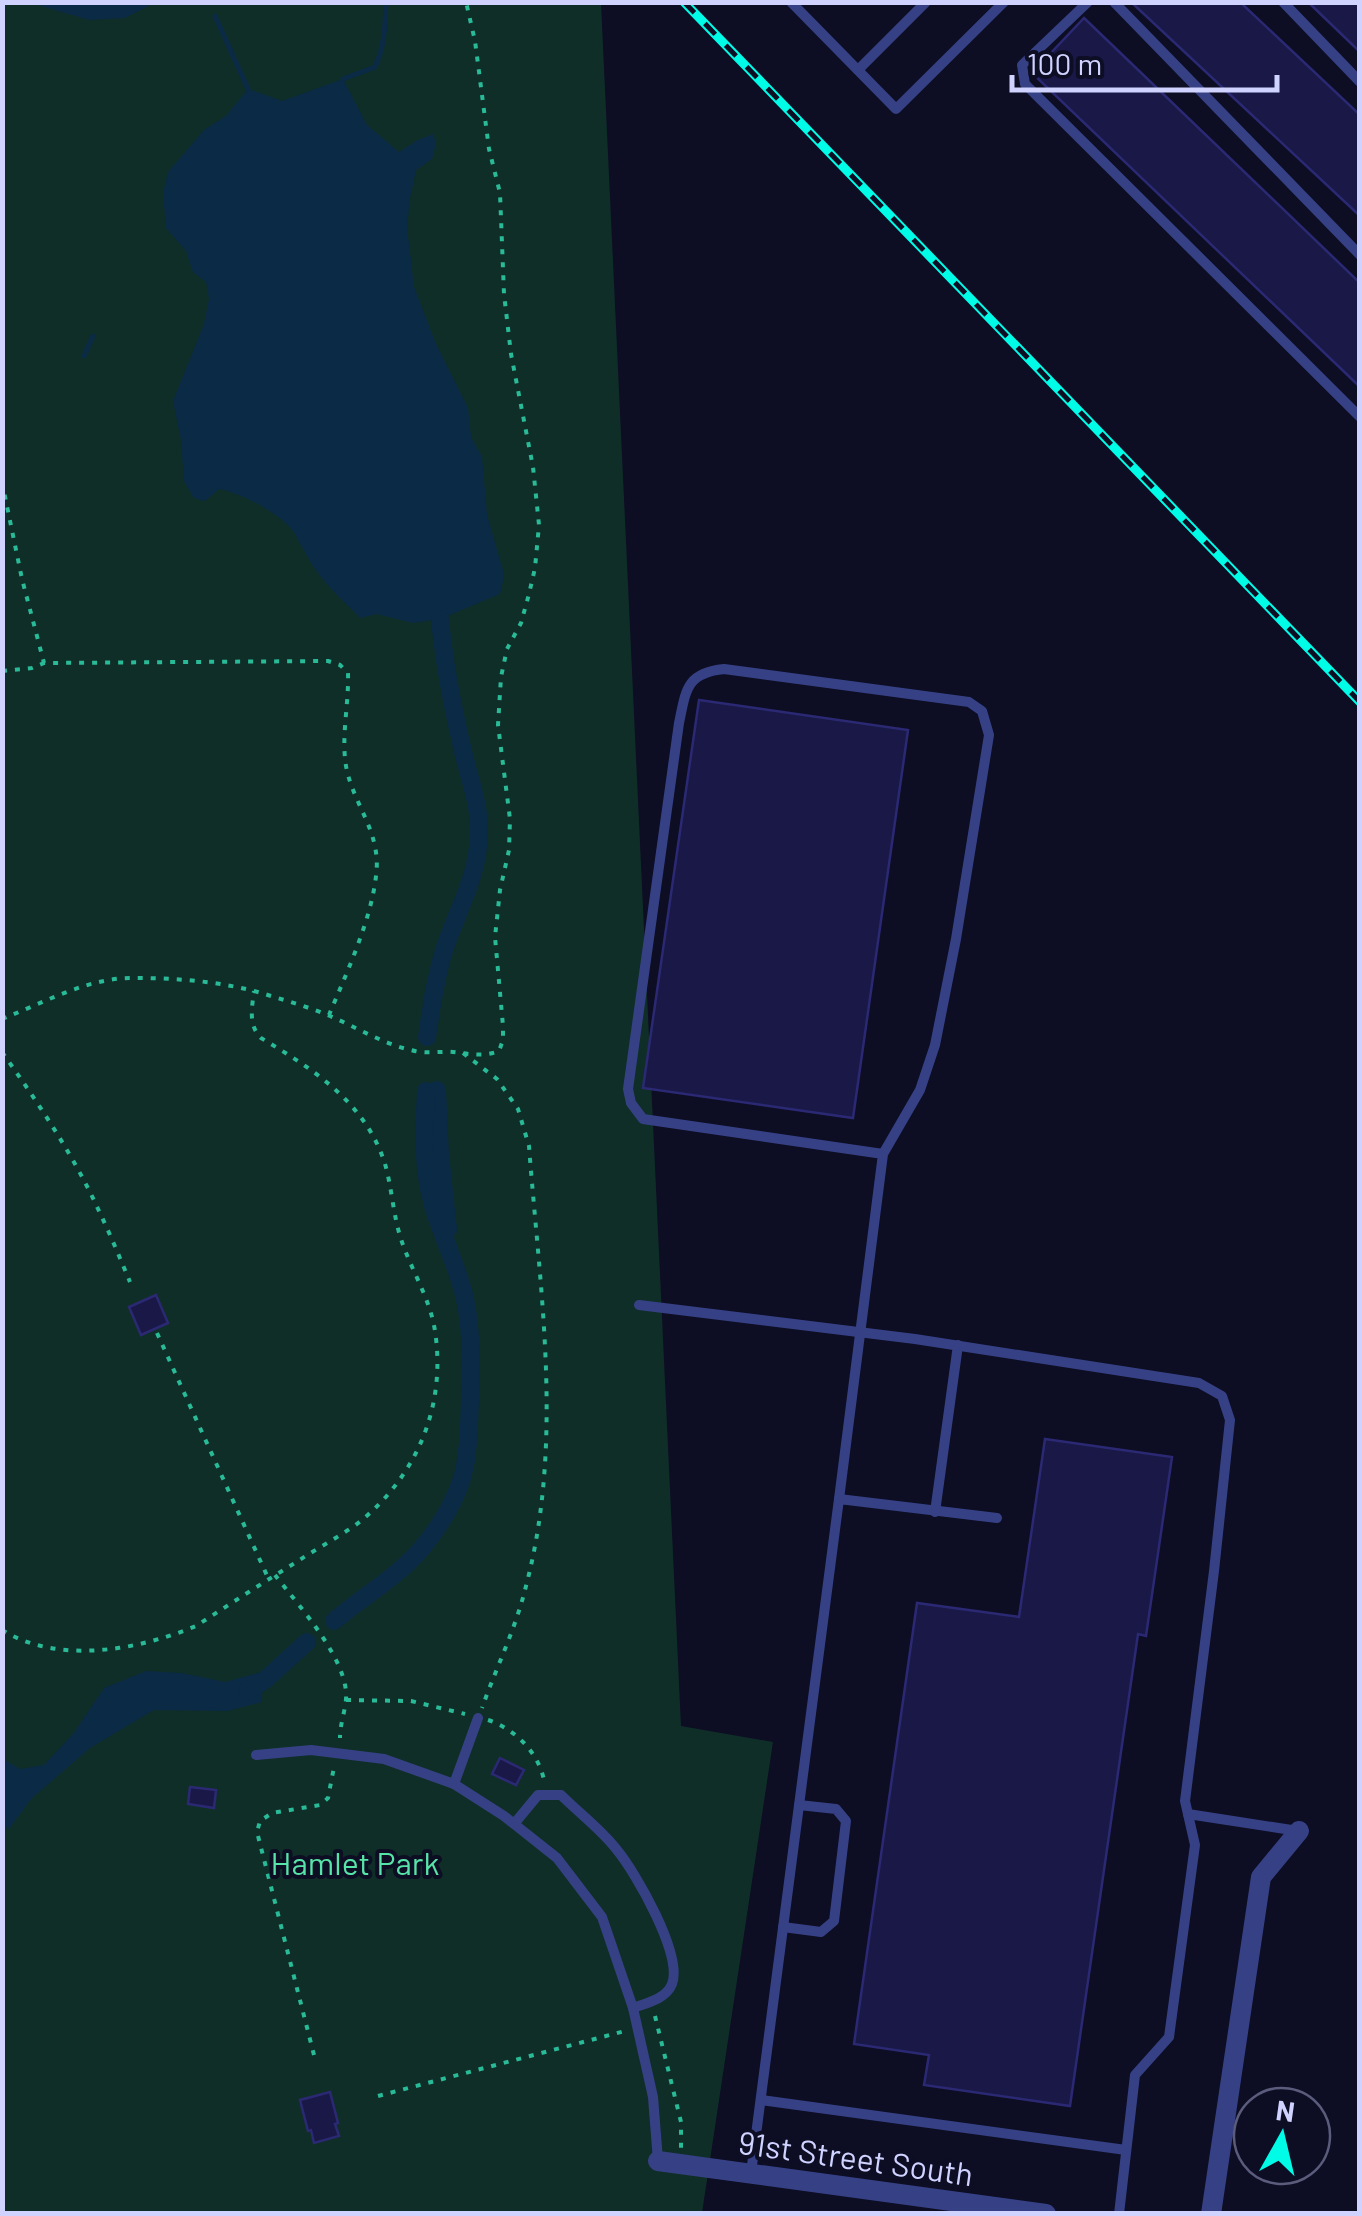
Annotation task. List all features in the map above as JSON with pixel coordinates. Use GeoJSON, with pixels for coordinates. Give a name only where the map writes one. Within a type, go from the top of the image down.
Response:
{"type":"FeatureCollection","features":[{"type":"Feature","properties":{"kind":"street"},"geometry":{"type":"LineString","coordinates":[[1211,2214],[1260,1877],[1299,1831]]}},
{"type":"Feature","properties":{"kind":"street","name":"91st Street South"},"geometry":{"type":"LineString","coordinates":[[658,2161],[1046,2214]]}},
{"type":"Feature","properties":{"kind":"lane"},"geometry":{"type":"LineString","coordinates":[[791,2],[896,108],[1004,2]]}},
{"type":"Feature","properties":{"kind":"lane"},"geometry":{"type":"LineString","coordinates":[[858,70],[926,2]]}},
{"type":"Feature","properties":{"kind":"lane"},"geometry":{"type":"LineString","coordinates":[[1088,2],[1022,66],[1026,84],[1360,416]]}},
{"type":"Feature","properties":{"kind":"lane"},"geometry":{"type":"LineString","coordinates":[[1114,2],[1360,255]]}},
{"type":"Feature","properties":{"kind":"lane"},"geometry":{"type":"LineString","coordinates":[[1283,2],[1360,82]]}},
{"type":"Feature","properties":{"kind":"lane"},"geometry":{"type":"LineString","coordinates":[[751,2174],[883,1154],[920,1090],[935,1045],[989,736],[982,711],[969,702],[724,669],[707,671],[688,686],[679,722],[628,1089],[631,1104],[643,1118],[883,1154]]}},
{"type":"Feature","properties":{"kind":"lane"},"geometry":{"type":"LineString","coordinates":[[639,1305],[958,1345],[1200,1382],[1222,1396],[1230,1420],[1185,1801],[1195,1845],[1169,2037],[1135,2074],[1119,2214]]}},
{"type":"Feature","properties":{"kind":"lane"},"geometry":{"type":"LineString","coordinates":[[935,1512],[958,1345]]}},
{"type":"Feature","properties":{"kind":"lane"},"geometry":{"type":"LineString","coordinates":[[840,1499],[997,1518]]}},
{"type":"Feature","properties":{"kind":"lane"},"geometry":{"type":"LineString","coordinates":[[454,1784],[478,1718]]}},
{"type":"Feature","properties":{"kind":"lane"},"geometry":{"type":"LineString","coordinates":[[256,1755],[311,1750],[384,1759],[454,1784],[557,1858],[602,1917],[633,2008],[653,2098],[658,2161]]}},
{"type":"Feature","properties":{"kind":"lane"},"geometry":{"type":"LineString","coordinates":[[514,1824],[538,1795],[561,1795],[617,1849],[659,1919],[674,1965],[672,1985],[660,1998],[633,2008]]}},
{"type":"Feature","properties":{"kind":"lane"},"geometry":{"type":"LineString","coordinates":[[783,1926],[822,1932],[834,1921],[846,1821],[836,1809],[799,1805]]}},
{"type":"Feature","properties":{"kind":"lane"},"geometry":{"type":"LineString","coordinates":[[1188,1814],[1299,1831]]}},
{"type":"Feature","properties":{"kind":"lane"},"geometry":{"type":"LineString","coordinates":[[760,2100],[1126,2150]]}},
{"type":"Feature","properties":{"kind":"path"},"geometry":{"type":"LineString","coordinates":[[2,1020],[119,978],[182,980],[254,991],[329,1016],[416,1052],[490,1054],[499,1050],[503,1040],[495,937],[510,819],[498,725],[501,677],[507,649],[521,623],[529,594],[539,525],[533,466],[511,354],[500,193],[466,2]]}},
{"type":"Feature","properties":{"kind":"path"},"geometry":{"type":"LineString","coordinates":[[2,482],[44,663]]}},
{"type":"Feature","properties":{"kind":"path"},"geometry":{"type":"LineString","coordinates":[[2,671],[44,663],[340,664],[348,673],[346,769],[373,833],[377,875],[372,900],[329,1016]]}},
{"type":"Feature","properties":{"kind":"path"},"geometry":{"type":"LineString","coordinates":[[2,1630],[20,1641],[48,1648],[92,1650],[168,1638],[196,1626],[361,1521],[404,1472],[430,1423],[438,1380],[435,1328],[400,1234],[385,1164],[361,1116],[336,1089],[255,1031],[254,991]]}},
{"type":"Feature","properties":{"kind":"path"},"geometry":{"type":"LineString","coordinates":[[2,1052],[64,1144],[99,1209],[130,1282]]}},
{"type":"Feature","properties":{"kind":"path"},"geometry":{"type":"LineString","coordinates":[[463,1053],[497,1078],[518,1109],[530,1146],[548,1430],[542,1505],[526,1588],[478,1718]]}},
{"type":"Feature","properties":{"kind":"path"},"geometry":{"type":"LineString","coordinates":[[158,1334],[268,1580]]}},
{"type":"Feature","properties":{"kind":"path"},"geometry":{"type":"LineString","coordinates":[[276,1575],[328,1644],[345,1686],[340,1722]]}},
{"type":"Feature","properties":{"kind":"path"},"geometry":{"type":"LineString","coordinates":[[314,2055],[257,1832],[260,1821],[272,1814],[320,1806],[328,1798],[332,1783]]}},
{"type":"Feature","properties":{"kind":"path"},"geometry":{"type":"LineString","coordinates":[[652,2001],[681,2122],[680,2164]]}},
{"type":"Feature","properties":{"kind":"path"},"geometry":{"type":"LineString","coordinates":[[378,2096],[623,2032]]}},
{"type":"Feature","properties":{"kind":"green space","name":"Hamlet Park"},"geometry":{"type":"Polygon","coordinates":[[[3,3],[601,3],[681,1726],[773,1742],[702,2213],[3,2214],[3,3]]]}},
{"type":"Feature","properties":{"kind":"water"},"geometry":{"type":"Polygon","coordinates":[[[31,3],[154,3],[125,18],[89,20],[31,3]]]}},
{"type":"Feature","properties":{"kind":"water"},"geometry":{"type":"Polygon","coordinates":[[[343,79],[367,125],[399,152],[433,134],[436,143],[432,159],[416,170],[410,198],[407,227],[414,287],[436,344],[468,408],[471,437],[482,457],[487,514],[504,575],[500,594],[440,619],[413,623],[377,614],[360,618],[322,578],[293,531],[279,518],[248,499],[219,489],[205,501],[194,498],[184,481],[173,401],[204,324],[209,299],[206,282],[193,272],[186,251],[166,228],[163,193],[168,172],[204,130],[226,116],[248,89],[282,101],[343,79]]]}},
{"type":"Feature","properties":{"kind":"water"},"geometry":{"type":"Polygon","coordinates":[[[146,1671],[225,1682],[261,1672],[262,1702],[228,1711],[154,1710],[90,1748],[31,1799],[9,1829],[3,1825],[3,1759],[20,1769],[44,1765],[73,1734],[104,1688],[146,1671]]]}},
{"type":"Feature","properties":{"kind":"building"},"geometry":{"type":"Polygon","coordinates":[[[1131,2],[1240,2],[1360,115],[1360,216],[1131,2]]]}},
{"type":"Feature","properties":{"kind":"building"},"geometry":{"type":"Polygon","coordinates":[[[1308,2],[1360,2],[1360,52],[1308,2]]]}},
{"type":"Feature","properties":{"kind":"building"},"geometry":{"type":"Polygon","coordinates":[[[1084,18],[1360,283],[1360,387],[1032,73],[1084,18]]]}},
{"type":"Feature","properties":{"kind":"building"},"geometry":{"type":"Polygon","coordinates":[[[699,700],[908,730],[853,1118],[643,1088],[699,700]]]}},
{"type":"Feature","properties":{"kind":"building"},"geometry":{"type":"Polygon","coordinates":[[[156,1295],[168,1323],[141,1335],[129,1307],[156,1295]]]}},
{"type":"Feature","properties":{"kind":"building"},"geometry":{"type":"Polygon","coordinates":[[[1045,1439],[1172,1457],[1146,1636],[1138,1634],[1070,2106],[924,2085],[929,2055],[854,2044],[917,1603],[1019,1617],[1045,1439]]]}},
{"type":"Feature","properties":{"kind":"building"},"geometry":{"type":"Polygon","coordinates":[[[500,1758],[524,1770],[516,1785],[492,1774],[500,1758]]]}},
{"type":"Feature","properties":{"kind":"building"},"geometry":{"type":"Polygon","coordinates":[[[190,1787],[216,1790],[214,1808],[188,1804],[190,1787]]]}},
{"type":"Feature","properties":{"kind":"building"},"geometry":{"type":"Polygon","coordinates":[[[330,2092],[339,2136],[314,2143],[300,2100],[330,2092]]]}},
{"type":"Feature","properties":{"kind":"waterway"},"geometry":{"type":"LineString","coordinates":[[343,79],[375,67],[383,43],[386,2]]}},
{"type":"Feature","properties":{"kind":"waterway"},"geometry":{"type":"LineString","coordinates":[[215,16],[248,89]]}},
{"type":"Feature","properties":{"kind":"waterway"},"geometry":{"type":"LineString","coordinates":[[84,356],[93,336]]}},
{"type":"Feature","properties":{"kind":"waterway"},"geometry":{"type":"LineString","coordinates":[[427,1037],[440,964],[471,879],[479,830],[440,619]]}},
{"type":"Feature","properties":{"kind":"waterway"},"geometry":{"type":"LineString","coordinates":[[437,1090],[448,1229]]}},
{"type":"Feature","properties":{"kind":"waterway"},"geometry":{"type":"LineString","coordinates":[[334,1621],[392,1577],[422,1548],[451,1504],[465,1466],[469,1324],[462,1287],[429,1191],[426,1091]]}},
{"type":"Feature","properties":{"kind":"waterway"},"geometry":{"type":"LineString","coordinates":[[247,1691],[307,1642]]}},
{"type":"Feature","properties":{"kind":"railway"},"geometry":{"type":"LineString","coordinates":[[684,2],[1360,702]]}}]}
